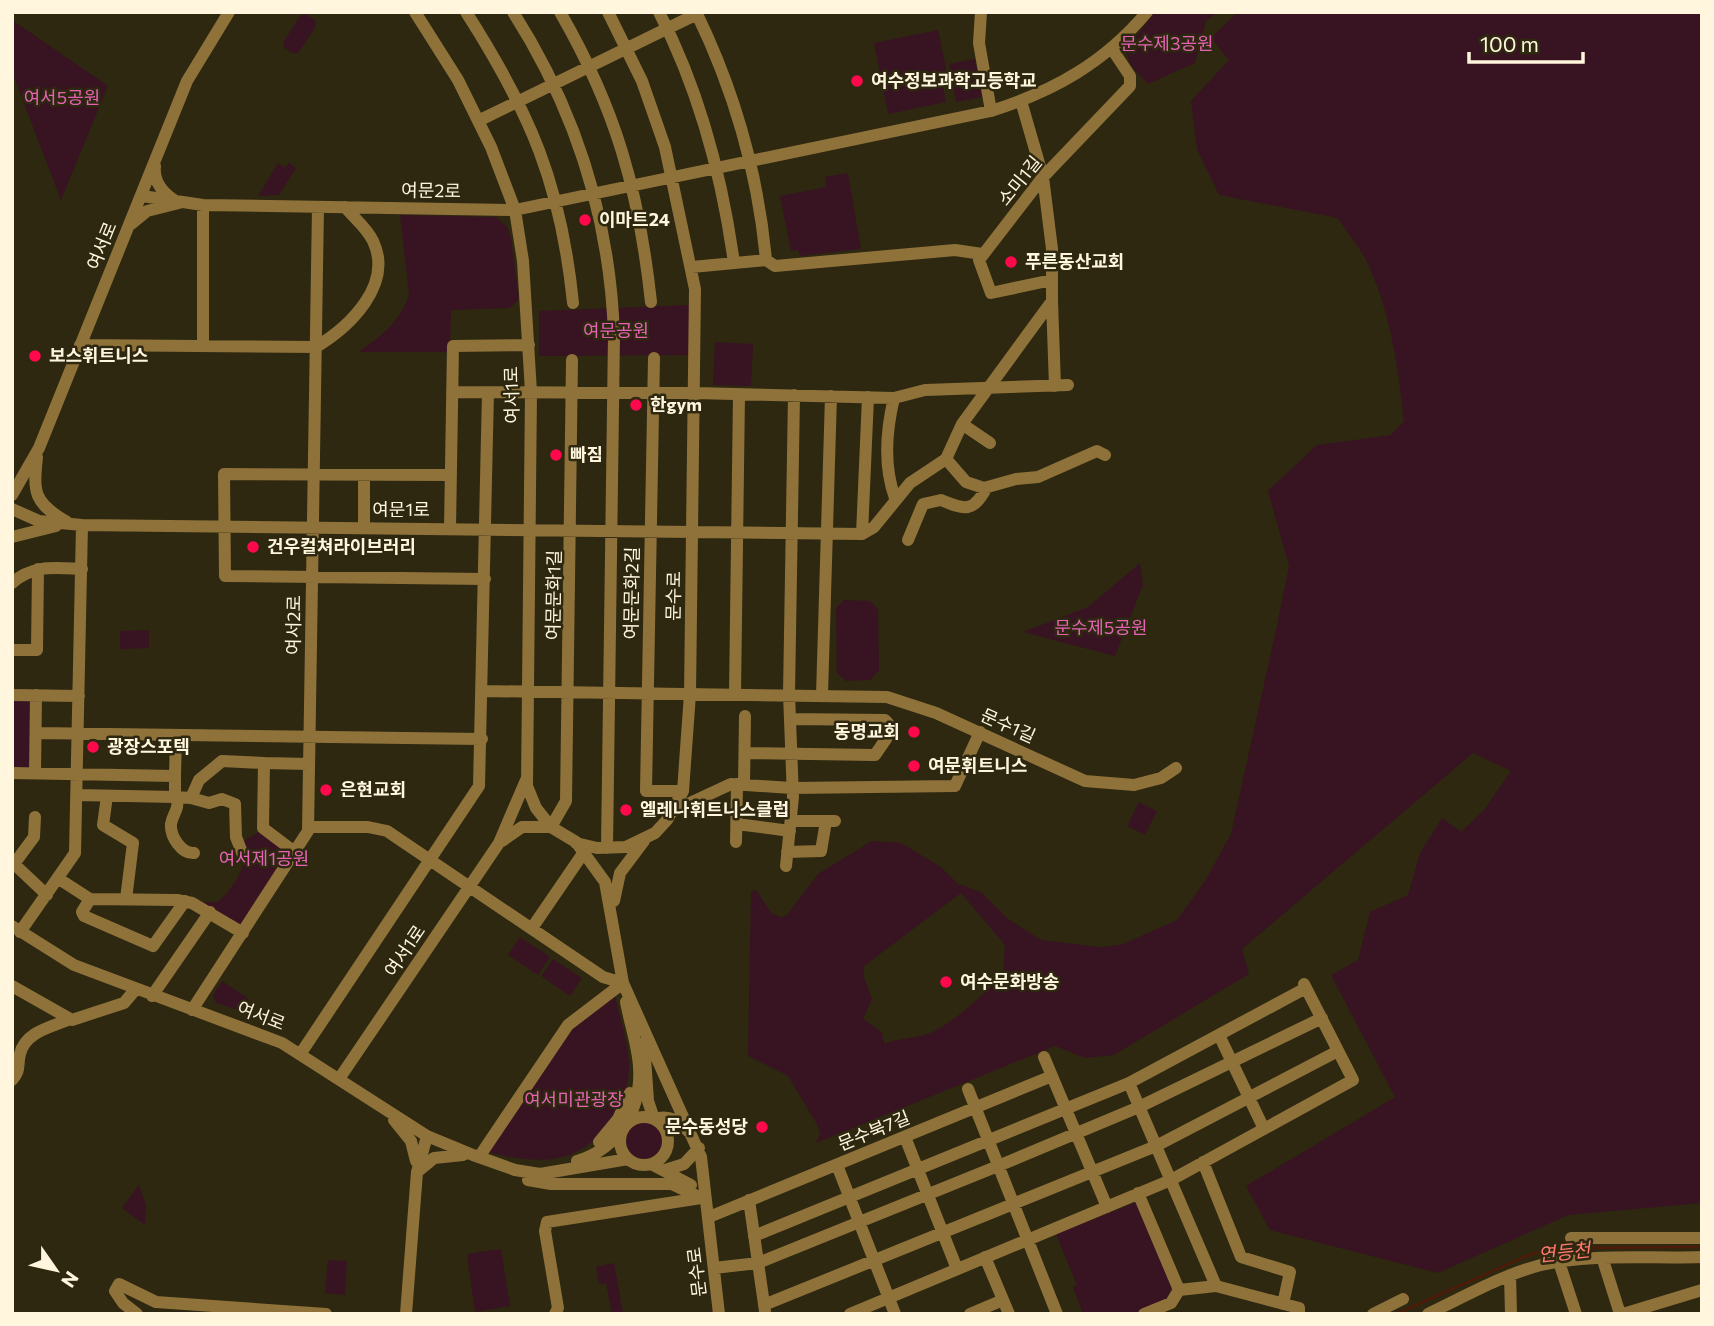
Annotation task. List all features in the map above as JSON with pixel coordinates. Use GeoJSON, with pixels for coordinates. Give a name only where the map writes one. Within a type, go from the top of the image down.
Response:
{"type":"FeatureCollection","features":[{"type":"Feature","properties":{"kind":"street","name":"여서로"},"geometry":{"type":"LineString","coordinates":[[12,495],[39,448],[187,81],[229,12]]}},
{"type":"Feature","properties":{"kind":"street"},"geometry":{"type":"LineString","coordinates":[[466,12],[520,101],[558,201],[568,251],[573,303]]}},
{"type":"Feature","properties":{"kind":"street"},"geometry":{"type":"LineString","coordinates":[[513,12],[554,84],[596,193],[611,280],[614,392],[607,848]]}},
{"type":"Feature","properties":{"kind":"street"},"geometry":{"type":"LineString","coordinates":[[560,12],[590,67],[634,185],[651,302]]}},
{"type":"Feature","properties":{"kind":"street","name":"문수로"},"geometry":{"type":"LineString","coordinates":[[608,12],[652,107],[673,177],[692,267],[696,315],[690,694],[683,791],[673,811],[655,833],[645,840],[620,873],[613,912]]}},
{"type":"Feature","properties":{"kind":"street"},"geometry":{"type":"LineString","coordinates":[[659,12],[688,77],[716,168],[734,263]]}},
{"type":"Feature","properties":{"kind":"street"},"geometry":{"type":"LineString","coordinates":[[981,12],[979,43],[991,111]]}},
{"type":"Feature","properties":{"kind":"street","name":"여문2로"},"geometry":{"type":"LineString","coordinates":[[142,196],[203,205],[514,210],[991,111],[1021,102],[1072,78],[1112,49],[1147,12]]}},
{"type":"Feature","properties":{"kind":"street","name":"여서1로"},"geometry":{"type":"LineString","coordinates":[[416,13],[480,120],[514,210],[526,287],[531,392],[526,780],[533,802],[551,827]]}},
{"type":"Feature","properties":{"kind":"street"},"geometry":{"type":"LineString","coordinates":[[480,120],[627,50],[696,13],[728,87],[750,161],[766,260]]}},
{"type":"Feature","properties":{"kind":"street","name":"소미1길"},"geometry":{"type":"LineString","coordinates":[[982,254],[1043,177],[1130,86],[1130,76],[1112,49]]}},
{"type":"Feature","properties":{"kind":"street"},"geometry":{"type":"LineString","coordinates":[[1021,102],[1043,177],[1049,222],[1055,386]]}},
{"type":"Feature","properties":{"kind":"street"},"geometry":{"type":"LineString","coordinates":[[156,163],[155,171],[165,195],[179,203]]}},
{"type":"Feature","properties":{"kind":"street"},"geometry":{"type":"LineString","coordinates":[[128,226],[147,211],[179,203]]}},
{"type":"Feature","properties":{"kind":"street"},"geometry":{"type":"LineString","coordinates":[[202,346],[203,205]]}},
{"type":"Feature","properties":{"kind":"street","name":"여서2로"},"geometry":{"type":"LineString","coordinates":[[192,1010],[296,853],[309,827],[318,207]]}},
{"type":"Feature","properties":{"kind":"street"},"geometry":{"type":"LineString","coordinates":[[80,345],[316,347],[339,332],[354,316],[369,296],[376,279],[374,243],[345,207]]}},
{"type":"Feature","properties":{"kind":"street"},"geometry":{"type":"LineString","coordinates":[[692,267],[766,260],[775,266],[955,250],[982,254],[979,260],[991,293],[1052,280]]}},
{"type":"Feature","properties":{"kind":"street"},"geometry":{"type":"LineString","coordinates":[[862,534],[874,527],[895,498],[923,472],[946,459],[962,424],[1052,301]]}},
{"type":"Feature","properties":{"kind":"street"},"geometry":{"type":"LineString","coordinates":[[450,528],[453,346],[529,345]]}},
{"type":"Feature","properties":{"kind":"street","name":"여문문화2길"},"geometry":{"type":"LineString","coordinates":[[654,358],[646,791],[683,791]]}},
{"type":"Feature","properties":{"kind":"street","name":"여문문화1길"},"geometry":{"type":"LineString","coordinates":[[551,827],[566,801],[570,693],[572,360]]}},
{"type":"Feature","properties":{"kind":"street"},"geometry":{"type":"LineString","coordinates":[[452,392],[653,392],[894,398],[925,390],[989,390],[1068,385]]}},
{"type":"Feature","properties":{"kind":"street"},"geometry":{"type":"LineString","coordinates":[[302,1053],[480,786],[488,392]]}},
{"type":"Feature","properties":{"kind":"street"},"geometry":{"type":"LineString","coordinates":[[734,694],[739,394]]}},
{"type":"Feature","properties":{"kind":"street"},"geometry":{"type":"LineString","coordinates":[[786,866],[791,826],[789,694],[794,395]]}},
{"type":"Feature","properties":{"kind":"street"},"geometry":{"type":"LineString","coordinates":[[822,695],[831,396]]}},
{"type":"Feature","properties":{"kind":"street"},"geometry":{"type":"LineString","coordinates":[[862,534],[868,397]]}},
{"type":"Feature","properties":{"kind":"street"},"geometry":{"type":"LineString","coordinates":[[894,398],[888,425],[887,464],[895,498]]}},
{"type":"Feature","properties":{"kind":"street"},"geometry":{"type":"LineString","coordinates":[[962,424],[990,443]]}},
{"type":"Feature","properties":{"kind":"street"},"geometry":{"type":"LineString","coordinates":[[39,448],[34,481],[38,498],[51,512],[76,524]]}},
{"type":"Feature","properties":{"kind":"street"},"geometry":{"type":"LineString","coordinates":[[946,459],[966,482],[978,488],[1038,477],[1097,451],[1105,455]]}},
{"type":"Feature","properties":{"kind":"street"},"geometry":{"type":"LineString","coordinates":[[451,475],[224,474],[225,576],[485,579]]}},
{"type":"Feature","properties":{"kind":"street"},"geometry":{"type":"LineString","coordinates":[[364,475],[364,527]]}},
{"type":"Feature","properties":{"kind":"street"},"geometry":{"type":"LineString","coordinates":[[908,540],[923,504],[941,500],[956,509],[966,508],[980,499],[988,487]]}},
{"type":"Feature","properties":{"kind":"street","name":"여문1로"},"geometry":{"type":"LineString","coordinates":[[12,509],[39,521],[76,524],[862,534]]}},
{"type":"Feature","properties":{"kind":"street"},"geometry":{"type":"LineString","coordinates":[[12,537],[76,524]]}},
{"type":"Feature","properties":{"kind":"street"},"geometry":{"type":"LineString","coordinates":[[16,929],[47,895],[75,857],[82,569],[76,524]]}},
{"type":"Feature","properties":{"kind":"street"},"geometry":{"type":"LineString","coordinates":[[12,583],[23,574],[38,569],[82,569]]}},
{"type":"Feature","properties":{"kind":"street"},"geometry":{"type":"LineString","coordinates":[[12,650],[37,650],[38,569]]}},
{"type":"Feature","properties":{"kind":"street","name":"문수1길"},"geometry":{"type":"LineString","coordinates":[[483,691],[887,697],[936,713],[1085,781],[1134,785],[1161,778],[1175,768]]}},
{"type":"Feature","properties":{"kind":"street"},"geometry":{"type":"LineString","coordinates":[[12,695],[79,696]]}},
{"type":"Feature","properties":{"kind":"street"},"geometry":{"type":"LineString","coordinates":[[35,773],[37,695]]}},
{"type":"Feature","properties":{"kind":"street"},"geometry":{"type":"LineString","coordinates":[[736,842],[745,753],[745,716]]}},
{"type":"Feature","properties":{"kind":"street"},"geometry":{"type":"LineString","coordinates":[[745,753],[875,755],[886,739],[888,723],[885,720],[790,719]]}},
{"type":"Feature","properties":{"kind":"street"},"geometry":{"type":"LineString","coordinates":[[673,811],[729,785],[791,788],[955,786],[980,732]]}},
{"type":"Feature","properties":{"kind":"street"},"geometry":{"type":"LineString","coordinates":[[36,733],[482,739]]}},
{"type":"Feature","properties":{"kind":"street"},"geometry":{"type":"LineString","coordinates":[[176,736],[176,797],[179,808],[172,828],[181,849],[194,853]]}},
{"type":"Feature","properties":{"kind":"street"},"geometry":{"type":"LineString","coordinates":[[247,737],[247,762]]}},
{"type":"Feature","properties":{"kind":"street"},"geometry":{"type":"LineString","coordinates":[[191,798],[199,780],[219,763],[309,764]]}},
{"type":"Feature","properties":{"kind":"street"},"geometry":{"type":"LineString","coordinates":[[264,763],[263,828],[296,853]]}},
{"type":"Feature","properties":{"kind":"street"},"geometry":{"type":"LineString","coordinates":[[12,773],[176,776]]}},
{"type":"Feature","properties":{"kind":"street","name":"여서1로"},"geometry":{"type":"LineString","coordinates":[[339,1079],[499,843],[526,780]]}},
{"type":"Feature","properties":{"kind":"street"},"geometry":{"type":"LineString","coordinates":[[78,795],[176,797],[209,803],[222,799],[235,804],[236,836],[243,855]]}},
{"type":"Feature","properties":{"kind":"street"},"geometry":{"type":"LineString","coordinates":[[107,796],[103,825],[133,843],[126,899]]}},
{"type":"Feature","properties":{"kind":"street"},"geometry":{"type":"LineString","coordinates":[[35,817],[34,837],[13,863],[47,895]]}},
{"type":"Feature","properties":{"kind":"street"},"geometry":{"type":"LineString","coordinates":[[737,824],[791,826],[830,821],[821,852],[788,852]]}},
{"type":"Feature","properties":{"kind":"street"},"geometry":{"type":"LineString","coordinates":[[309,827],[380,829],[470,886],[603,977],[623,984]]}},
{"type":"Feature","properties":{"kind":"street"},"geometry":{"type":"LineString","coordinates":[[499,843],[522,827],[551,827],[580,847],[603,877],[613,912],[623,984],[648,1062],[648,1101],[654,1119],[664,1128],[668,1142],[663,1156],[651,1164]]}},
{"type":"Feature","properties":{"kind":"street"},"geometry":{"type":"LineString","coordinates":[[580,847],[607,848],[645,840]]}},
{"type":"Feature","properties":{"kind":"street"},"geometry":{"type":"LineString","coordinates":[[532,928],[580,847]]}},
{"type":"Feature","properties":{"kind":"street"},"geometry":{"type":"LineString","coordinates":[[59,879],[90,899],[185,901],[210,912],[243,933]]}},
{"type":"Feature","properties":{"kind":"street"},"geometry":{"type":"LineString","coordinates":[[90,899],[83,915],[152,946],[185,901]]}},
{"type":"Feature","properties":{"kind":"street"},"geometry":{"type":"LineString","coordinates":[[152,996],[210,912]]}},
{"type":"Feature","properties":{"kind":"street","name":"여서로"},"geometry":{"type":"LineString","coordinates":[[16,929],[74,965],[282,1043],[302,1053],[427,1136],[480,1157]]}},
{"type":"Feature","properties":{"kind":"street"},"geometry":{"type":"LineString","coordinates":[[480,1157],[568,1026],[623,984]]}},
{"type":"Feature","properties":{"kind":"street"},"geometry":{"type":"LineString","coordinates":[[12,986],[68,1020]]}},
{"type":"Feature","properties":{"kind":"street"},"geometry":{"type":"LineString","coordinates":[[754,1237],[1129,1083],[1305,986],[1353,1080],[1171,1180],[850,1314]]}},
{"type":"Feature","properties":{"kind":"street"},"geometry":{"type":"LineString","coordinates":[[12,1080],[19,1071],[20,1054],[26,1043],[41,1029],[68,1020],[85,1018],[119,1005],[135,990]]}},
{"type":"Feature","properties":{"kind":"street"},"geometry":{"type":"LineString","coordinates":[[714,1268],[758,1263],[998,1166],[1139,1107],[1322,1018]]}},
{"type":"Feature","properties":{"kind":"street"},"geometry":{"type":"LineString","coordinates":[[628,1159],[621,1144],[623,1129],[638,1096],[635,1021]]}},
{"type":"Feature","properties":{"kind":"street"},"geometry":{"type":"LineString","coordinates":[[635,1021],[695,1140],[705,1180],[709,1221]]}},
{"type":"Feature","properties":{"kind":"street"},"geometry":{"type":"LineString","coordinates":[[559,1164],[601,1140],[623,1111],[633,1082],[635,1021]]}},
{"type":"Feature","properties":{"kind":"street"},"geometry":{"type":"LineString","coordinates":[[1219,1035],[1264,1129]]}},
{"type":"Feature","properties":{"kind":"street"},"geometry":{"type":"LineString","coordinates":[[749,1200],[765,1310],[874,1261],[1156,1146],[1339,1051]]}},
{"type":"Feature","properties":{"kind":"street"},"geometry":{"type":"LineString","coordinates":[[1044,1058],[1107,1206]]}},
{"type":"Feature","properties":{"kind":"street","name":"문수북7길"},"geometry":{"type":"LineString","coordinates":[[709,1221],[749,1200],[1052,1076]]}},
{"type":"Feature","properties":{"kind":"street"},"geometry":{"type":"LineString","coordinates":[[1129,1083],[1216,1286]]}},
{"type":"Feature","properties":{"kind":"street"},"geometry":{"type":"LineString","coordinates":[[968,1089],[1057,1314]]}},
{"type":"Feature","properties":{"kind":"street"},"geometry":{"type":"LineString","coordinates":[[385,1109],[411,1141],[416,1172]]}},
{"type":"Feature","properties":{"kind":"street"},"geometry":{"type":"LineString","coordinates":[[416,1172],[441,1156],[480,1157],[529,1166],[559,1164],[596,1153],[634,1120],[674,1119],[695,1140]]}},
{"type":"Feature","properties":{"kind":"street"},"geometry":{"type":"LineString","coordinates":[[406,1314],[416,1172],[427,1136]]}},
{"type":"Feature","properties":{"kind":"street"},"geometry":{"type":"LineString","coordinates":[[905,1137],[957,1269]]}},
{"type":"Feature","properties":{"kind":"street"},"geometry":{"type":"LineString","coordinates":[[670,1172],[684,1164],[695,1140]]}},
{"type":"Feature","properties":{"kind":"street"},"geometry":{"type":"LineString","coordinates":[[480,1157],[540,1174],[628,1159],[705,1180]]}},
{"type":"Feature","properties":{"kind":"street"},"geometry":{"type":"LineString","coordinates":[[480,1157],[531,1181],[551,1184],[672,1184],[701,1198]]}},
{"type":"Feature","properties":{"kind":"street"},"geometry":{"type":"LineString","coordinates":[[1203,1162],[1241,1257],[1290,1272],[1283,1304]]}},
{"type":"Feature","properties":{"kind":"street"},"geometry":{"type":"LineString","coordinates":[[836,1165],[895,1314]]}},
{"type":"Feature","properties":{"kind":"street"},"geometry":{"type":"LineString","coordinates":[[670,1172],[695,1189],[709,1221]]}},
{"type":"Feature","properties":{"kind":"street"},"geometry":{"type":"LineString","coordinates":[[1138,1193],[1179,1290]]}},
{"type":"Feature","properties":{"kind":"street"},"geometry":{"type":"LineString","coordinates":[[555,1314],[558,1308],[545,1229],[547,1222],[701,1198]]}},
{"type":"Feature","properties":{"kind":"street","name":"문수로"},"geometry":{"type":"LineString","coordinates":[[709,1221],[719,1314]]}},
{"type":"Feature","properties":{"kind":"street"},"geometry":{"type":"LineString","coordinates":[[1571,1238],[1702,1238]]}},
{"type":"Feature","properties":{"kind":"street"},"geometry":{"type":"LineString","coordinates":[[985,1257],[1009,1314]]}},
{"type":"Feature","properties":{"kind":"street"},"geometry":{"type":"LineString","coordinates":[[1428,1314],[1510,1275],[1559,1262],[1702,1257]]}},
{"type":"Feature","properties":{"kind":"street"},"geometry":{"type":"LineString","coordinates":[[1604,1260],[1622,1314],[1702,1290]]}},
{"type":"Feature","properties":{"kind":"street"},"geometry":{"type":"LineString","coordinates":[[1559,1262],[1576,1314]]}},
{"type":"Feature","properties":{"kind":"street"},"geometry":{"type":"LineString","coordinates":[[1510,1275],[1511,1314]]}},
{"type":"Feature","properties":{"kind":"street"},"geometry":{"type":"LineString","coordinates":[[137,1314],[119,1298],[115,1291],[119,1284],[156,1302],[326,1314]]}},
{"type":"Feature","properties":{"kind":"street"},"geometry":{"type":"LineString","coordinates":[[1179,1290],[1216,1286],[1299,1308],[1299,1314]]}},
{"type":"Feature","properties":{"kind":"street"},"geometry":{"type":"LineString","coordinates":[[1144,1314],[1171,1303],[1179,1290]]}},
{"type":"Feature","properties":{"kind":"street"},"geometry":{"type":"LineString","coordinates":[[970,1314],[1003,1300]]}},
{"type":"Feature","properties":{"kind":"street"},"geometry":{"type":"LineString","coordinates":[[1373,1314],[1403,1300]]}},
{"type":"Feature","properties":{"kind":"green space","name":"문수제3공원"},"geometry":{"type":"Polygon","coordinates":[[[1155,12],[1218,12],[1206,21],[1195,63],[1148,84],[1133,67],[1127,53],[1128,47],[1155,12]]]}},
{"type":"Feature","properties":{"kind":"green space"},"geometry":{"type":"Polygon","coordinates":[[[1238,12],[1702,12],[1702,1203],[1568,1215],[1438,1273],[1270,1230],[1246,1186],[1395,1097],[1331,975],[1358,960],[1370,912],[1408,895],[1420,853],[1442,818],[1461,832],[1484,810],[1511,771],[1473,753],[1242,949],[1249,974],[1114,1055],[1085,1058],[1055,1046],[816,1143],[820,1134],[817,1124],[788,1076],[748,1056],[751,892],[756,890],[771,913],[781,917],[787,915],[818,874],[872,841],[901,843],[941,867],[958,884],[981,892],[1008,919],[1041,940],[1099,947],[1121,945],[1177,920],[1205,881],[1231,834],[1289,566],[1268,491],[1317,445],[1391,435],[1404,421],[1396,359],[1381,297],[1365,258],[1338,218],[1219,195],[1197,149],[1191,101],[1229,60],[1211,38],[1238,12]],[[961,893],[864,966],[864,977],[872,999],[863,1019],[882,1032],[884,1044],[937,1030],[957,1017],[1003,976],[1005,945],[961,893]]]}},
{"type":"Feature","properties":{"kind":"green space"},"geometry":{"type":"Polygon","coordinates":[[[305,14],[315,20],[316,26],[299,52],[294,54],[284,48],[283,43],[300,16],[305,14]]]}},
{"type":"Feature","properties":{"kind":"green space","name":"여서5공원"},"geometry":{"type":"Polygon","coordinates":[[[12,20],[108,86],[61,200],[12,72],[12,20]]]}},
{"type":"Feature","properties":{"kind":"green space"},"geometry":{"type":"Polygon","coordinates":[[[938,30],[947,73],[941,75],[946,102],[888,114],[874,43],[938,30]]]}},
{"type":"Feature","properties":{"kind":"green space"},"geometry":{"type":"Polygon","coordinates":[[[975,59],[982,97],[956,102],[949,64],[975,59]]]}},
{"type":"Feature","properties":{"kind":"green space"},"geometry":{"type":"Polygon","coordinates":[[[278,163],[285,168],[289,163],[296,168],[279,195],[258,196],[278,163]]]}},
{"type":"Feature","properties":{"kind":"green space"},"geometry":{"type":"Polygon","coordinates":[[[848,173],[861,249],[800,256],[798,250],[791,251],[780,196],[826,187],[825,177],[848,173]]]}},
{"type":"Feature","properties":{"kind":"green space"},"geometry":{"type":"Polygon","coordinates":[[[400,215],[496,217],[507,227],[519,299],[510,308],[451,310],[450,352],[358,352],[390,327],[409,294],[400,215]]]}},
{"type":"Feature","properties":{"kind":"green space","name":"여문공원"},"geometry":{"type":"Polygon","coordinates":[[[689,305],[692,355],[539,356],[539,311],[689,305]]]}},
{"type":"Feature","properties":{"kind":"green space"},"geometry":{"type":"Polygon","coordinates":[[[715,342],[753,344],[751,386],[713,385],[715,342]]]}},
{"type":"Feature","properties":{"kind":"green space","name":"문수제5공원"},"geometry":{"type":"Polygon","coordinates":[[[1140,563],[1143,585],[1115,656],[1023,632],[1088,607],[1140,563]]]}},
{"type":"Feature","properties":{"kind":"green space"},"geometry":{"type":"Polygon","coordinates":[[[844,600],[870,601],[878,609],[879,670],[870,680],[846,681],[837,673],[836,608],[844,600]]]}},
{"type":"Feature","properties":{"kind":"green space"},"geometry":{"type":"Polygon","coordinates":[[[149,630],[149,648],[120,649],[120,631],[149,630]]]}},
{"type":"Feature","properties":{"kind":"green space"},"geometry":{"type":"Polygon","coordinates":[[[12,698],[26,699],[30,703],[30,766],[25,771],[12,770],[12,698]]]}},
{"type":"Feature","properties":{"kind":"green space"},"geometry":{"type":"Polygon","coordinates":[[[1139,802],[1157,811],[1145,835],[1127,826],[1139,802]]]}},
{"type":"Feature","properties":{"kind":"green space","name":"여서제1공원"},"geometry":{"type":"Polygon","coordinates":[[[259,832],[288,853],[242,924],[236,925],[201,902],[218,902],[227,893],[244,863],[245,840],[259,832]]]}},
{"type":"Feature","properties":{"kind":"green space"},"geometry":{"type":"Polygon","coordinates":[[[520,937],[550,957],[538,975],[508,955],[520,937]]]}},
{"type":"Feature","properties":{"kind":"green space"},"geometry":{"type":"Polygon","coordinates":[[[553,959],[582,978],[570,996],[541,976],[553,959]]]}},
{"type":"Feature","properties":{"kind":"green space"},"geometry":{"type":"Polygon","coordinates":[[[222,981],[249,999],[241,1011],[216,1003],[213,995],[222,981]]]}},
{"type":"Feature","properties":{"kind":"green space","name":"여서미관광장"},"geometry":{"type":"Polygon","coordinates":[[[615,996],[627,1047],[629,1072],[620,1103],[602,1132],[575,1153],[560,1158],[528,1159],[491,1153],[489,1149],[575,1026],[615,996]]]}},
{"type":"Feature","properties":{"kind":"green space"},"geometry":{"type":"Polygon","coordinates":[[[644,1123],[657,1128],[662,1141],[657,1154],[644,1159],[631,1154],[626,1141],[631,1128],[644,1123]]]}},
{"type":"Feature","properties":{"kind":"green space"},"geometry":{"type":"Polygon","coordinates":[[[139,1185],[146,1205],[145,1225],[122,1208],[139,1185]]]}},
{"type":"Feature","properties":{"kind":"green space"},"geometry":{"type":"Polygon","coordinates":[[[1134,1203],[1138,1204],[1173,1284],[1166,1301],[1134,1314],[1083,1314],[1073,1287],[1077,1285],[1056,1234],[1134,1203]]]}},
{"type":"Feature","properties":{"kind":"green space"},"geometry":{"type":"Polygon","coordinates":[[[501,1249],[510,1306],[475,1312],[467,1254],[501,1249]]]}},
{"type":"Feature","properties":{"kind":"green space"},"geometry":{"type":"Polygon","coordinates":[[[328,1260],[347,1261],[345,1295],[325,1293],[328,1260]]]}},
{"type":"Feature","properties":{"kind":"green space"},"geometry":{"type":"Polygon","coordinates":[[[614,1263],[623,1313],[612,1314],[606,1283],[599,1284],[596,1267],[614,1263]]]}},
{"type":"Feature","properties":{"kind":"waterway","name":"연등천"},"geometry":{"type":"LineString","coordinates":[[1396,1314],[1531,1254],[1575,1248],[1702,1247]]}},
{"type":"Feature","properties":{"kind":"place","name":"여수정보과학고등학교"},"geometry":{"type":"Point","coordinates":[857,81]}},
{"type":"Feature","properties":{"kind":"place","name":"이마트24"},"geometry":{"type":"Point","coordinates":[585,220]}},
{"type":"Feature","properties":{"kind":"place","name":"푸른동산교회"},"geometry":{"type":"Point","coordinates":[1011,262]}},
{"type":"Feature","properties":{"kind":"place","name":"보스휘트니스"},"geometry":{"type":"Point","coordinates":[35,356]}},
{"type":"Feature","properties":{"kind":"place","name":"한gym"},"geometry":{"type":"Point","coordinates":[636,405]}},
{"type":"Feature","properties":{"kind":"place","name":"빠짐"},"geometry":{"type":"Point","coordinates":[556,455]}},
{"type":"Feature","properties":{"kind":"place","name":"건우컬쳐라이브러리"},"geometry":{"type":"Point","coordinates":[253,547]}},
{"type":"Feature","properties":{"kind":"place","name":"동명교회"},"geometry":{"type":"Point","coordinates":[914,732]}},
{"type":"Feature","properties":{"kind":"place","name":"광장스포텍"},"geometry":{"type":"Point","coordinates":[93,747]}},
{"type":"Feature","properties":{"kind":"place","name":"여문휘트니스"},"geometry":{"type":"Point","coordinates":[914,766]}},
{"type":"Feature","properties":{"kind":"place","name":"은현교회"},"geometry":{"type":"Point","coordinates":[326,790]}},
{"type":"Feature","properties":{"kind":"place","name":"엘레나휘트니스클럽"},"geometry":{"type":"Point","coordinates":[626,810]}},
{"type":"Feature","properties":{"kind":"place","name":"여수문화방송"},"geometry":{"type":"Point","coordinates":[946,982]}},
{"type":"Feature","properties":{"kind":"place","name":"문수동성당"},"geometry":{"type":"Point","coordinates":[762,1127]}}]}
